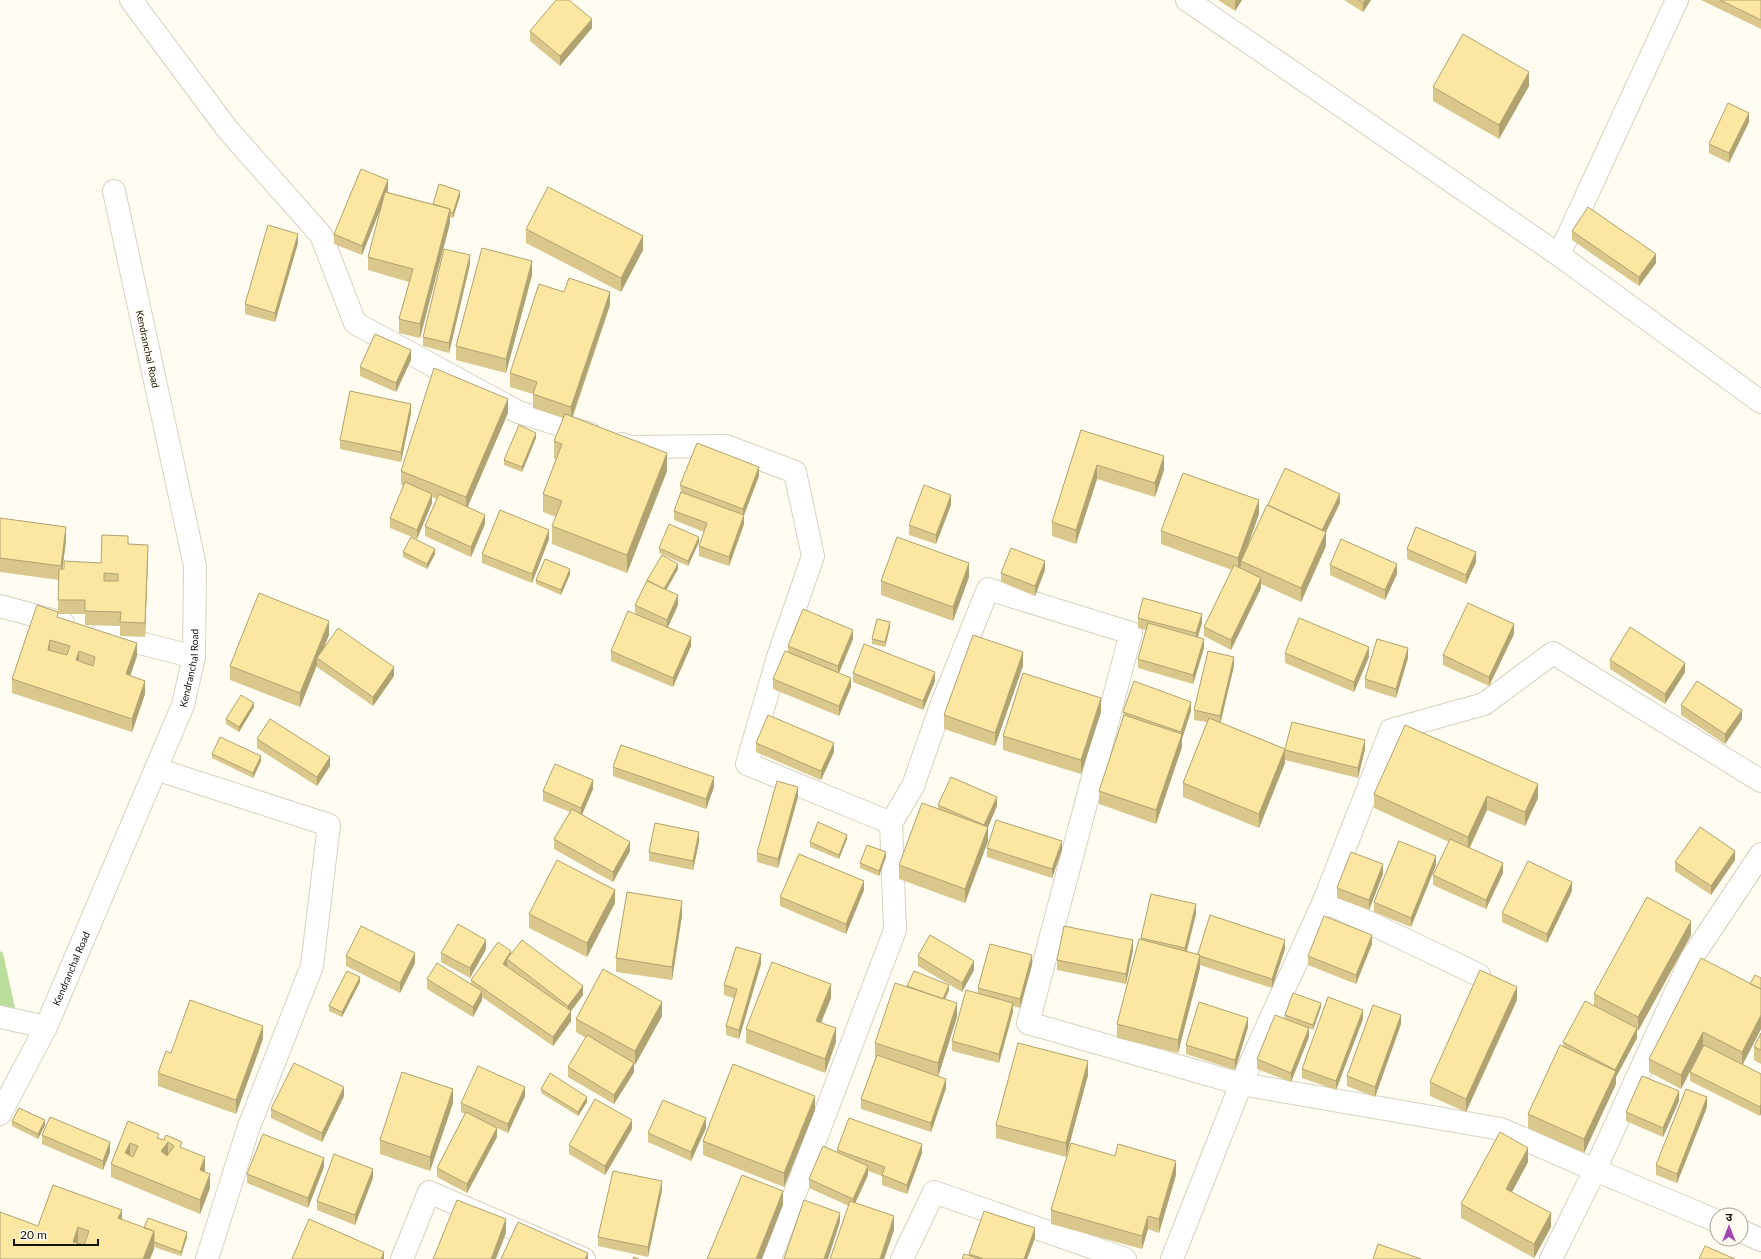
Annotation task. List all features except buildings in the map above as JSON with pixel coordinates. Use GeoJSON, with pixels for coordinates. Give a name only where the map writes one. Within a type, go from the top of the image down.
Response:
{"type":"FeatureCollection","features":[{"type":"Feature","properties":{"kind":"street"},"geometry":{"type":"LineString","coordinates":[[132,0],[228,130],[321,235],[356,323],[518,412],[630,447],[726,446],[795,472],[813,556],[778,657],[747,764],[891,823]]}},
{"type":"Feature","properties":{"kind":"street"},"geometry":{"type":"LineString","coordinates":[[1187,0],[1559,255],[1761,402]]}},
{"type":"Feature","properties":{"kind":"street"},"geometry":{"type":"LineString","coordinates":[[1559,255],[1677,0]]}},
{"type":"Feature","properties":{"kind":"street","name":"Kendranchal Road"},"geometry":{"type":"LineString","coordinates":[[0,1114],[46,1027],[156,769],[183,705],[194,657],[195,566],[114,191]]}},
{"type":"Feature","properties":{"kind":"street"},"geometry":{"type":"LineString","coordinates":[[770,1259],[895,930],[891,823],[913,786],[941,706],[988,589],[1131,633],[1028,1023],[1241,1084],[1501,1129],[1709,1218]]}},
{"type":"Feature","properties":{"kind":"street"},"geometry":{"type":"LineString","coordinates":[[0,606],[194,657]]}},
{"type":"Feature","properties":{"kind":"street"},"geometry":{"type":"LineString","coordinates":[[1172,1259],[1241,1084],[1324,901],[1391,730],[1484,704],[1553,653],[1761,781]]}},
{"type":"Feature","properties":{"kind":"street"},"geometry":{"type":"LineString","coordinates":[[156,769],[329,825],[312,966],[248,1129],[207,1259]]}},
{"type":"Feature","properties":{"kind":"street"},"geometry":{"type":"LineString","coordinates":[[1551,1259],[1595,1170],[1691,959],[1761,854]]}},
{"type":"Feature","properties":{"kind":"street"},"geometry":{"type":"LineString","coordinates":[[1324,901],[1479,975]]}},
{"type":"Feature","properties":{"kind":"street"},"geometry":{"type":"LineString","coordinates":[[0,1017],[46,1027]]}},
{"type":"Feature","properties":{"kind":"street"},"geometry":{"type":"LineString","coordinates":[[402,1259],[429,1192],[584,1259]]}},
{"type":"Feature","properties":{"kind":"street"},"geometry":{"type":"LineString","coordinates":[[902,1259],[934,1192],[1125,1259]]}},
{"type":"Feature","properties":{"kind":"street"},"geometry":{"type":"LineString","coordinates":[[1749,1235],[1761,1240]]}},
{"type":"Feature","properties":{"kind":"green space"},"geometry":{"type":"Polygon","coordinates":[[[0,951],[3,953],[15,1008],[0,1006],[0,951]]]}}]}
